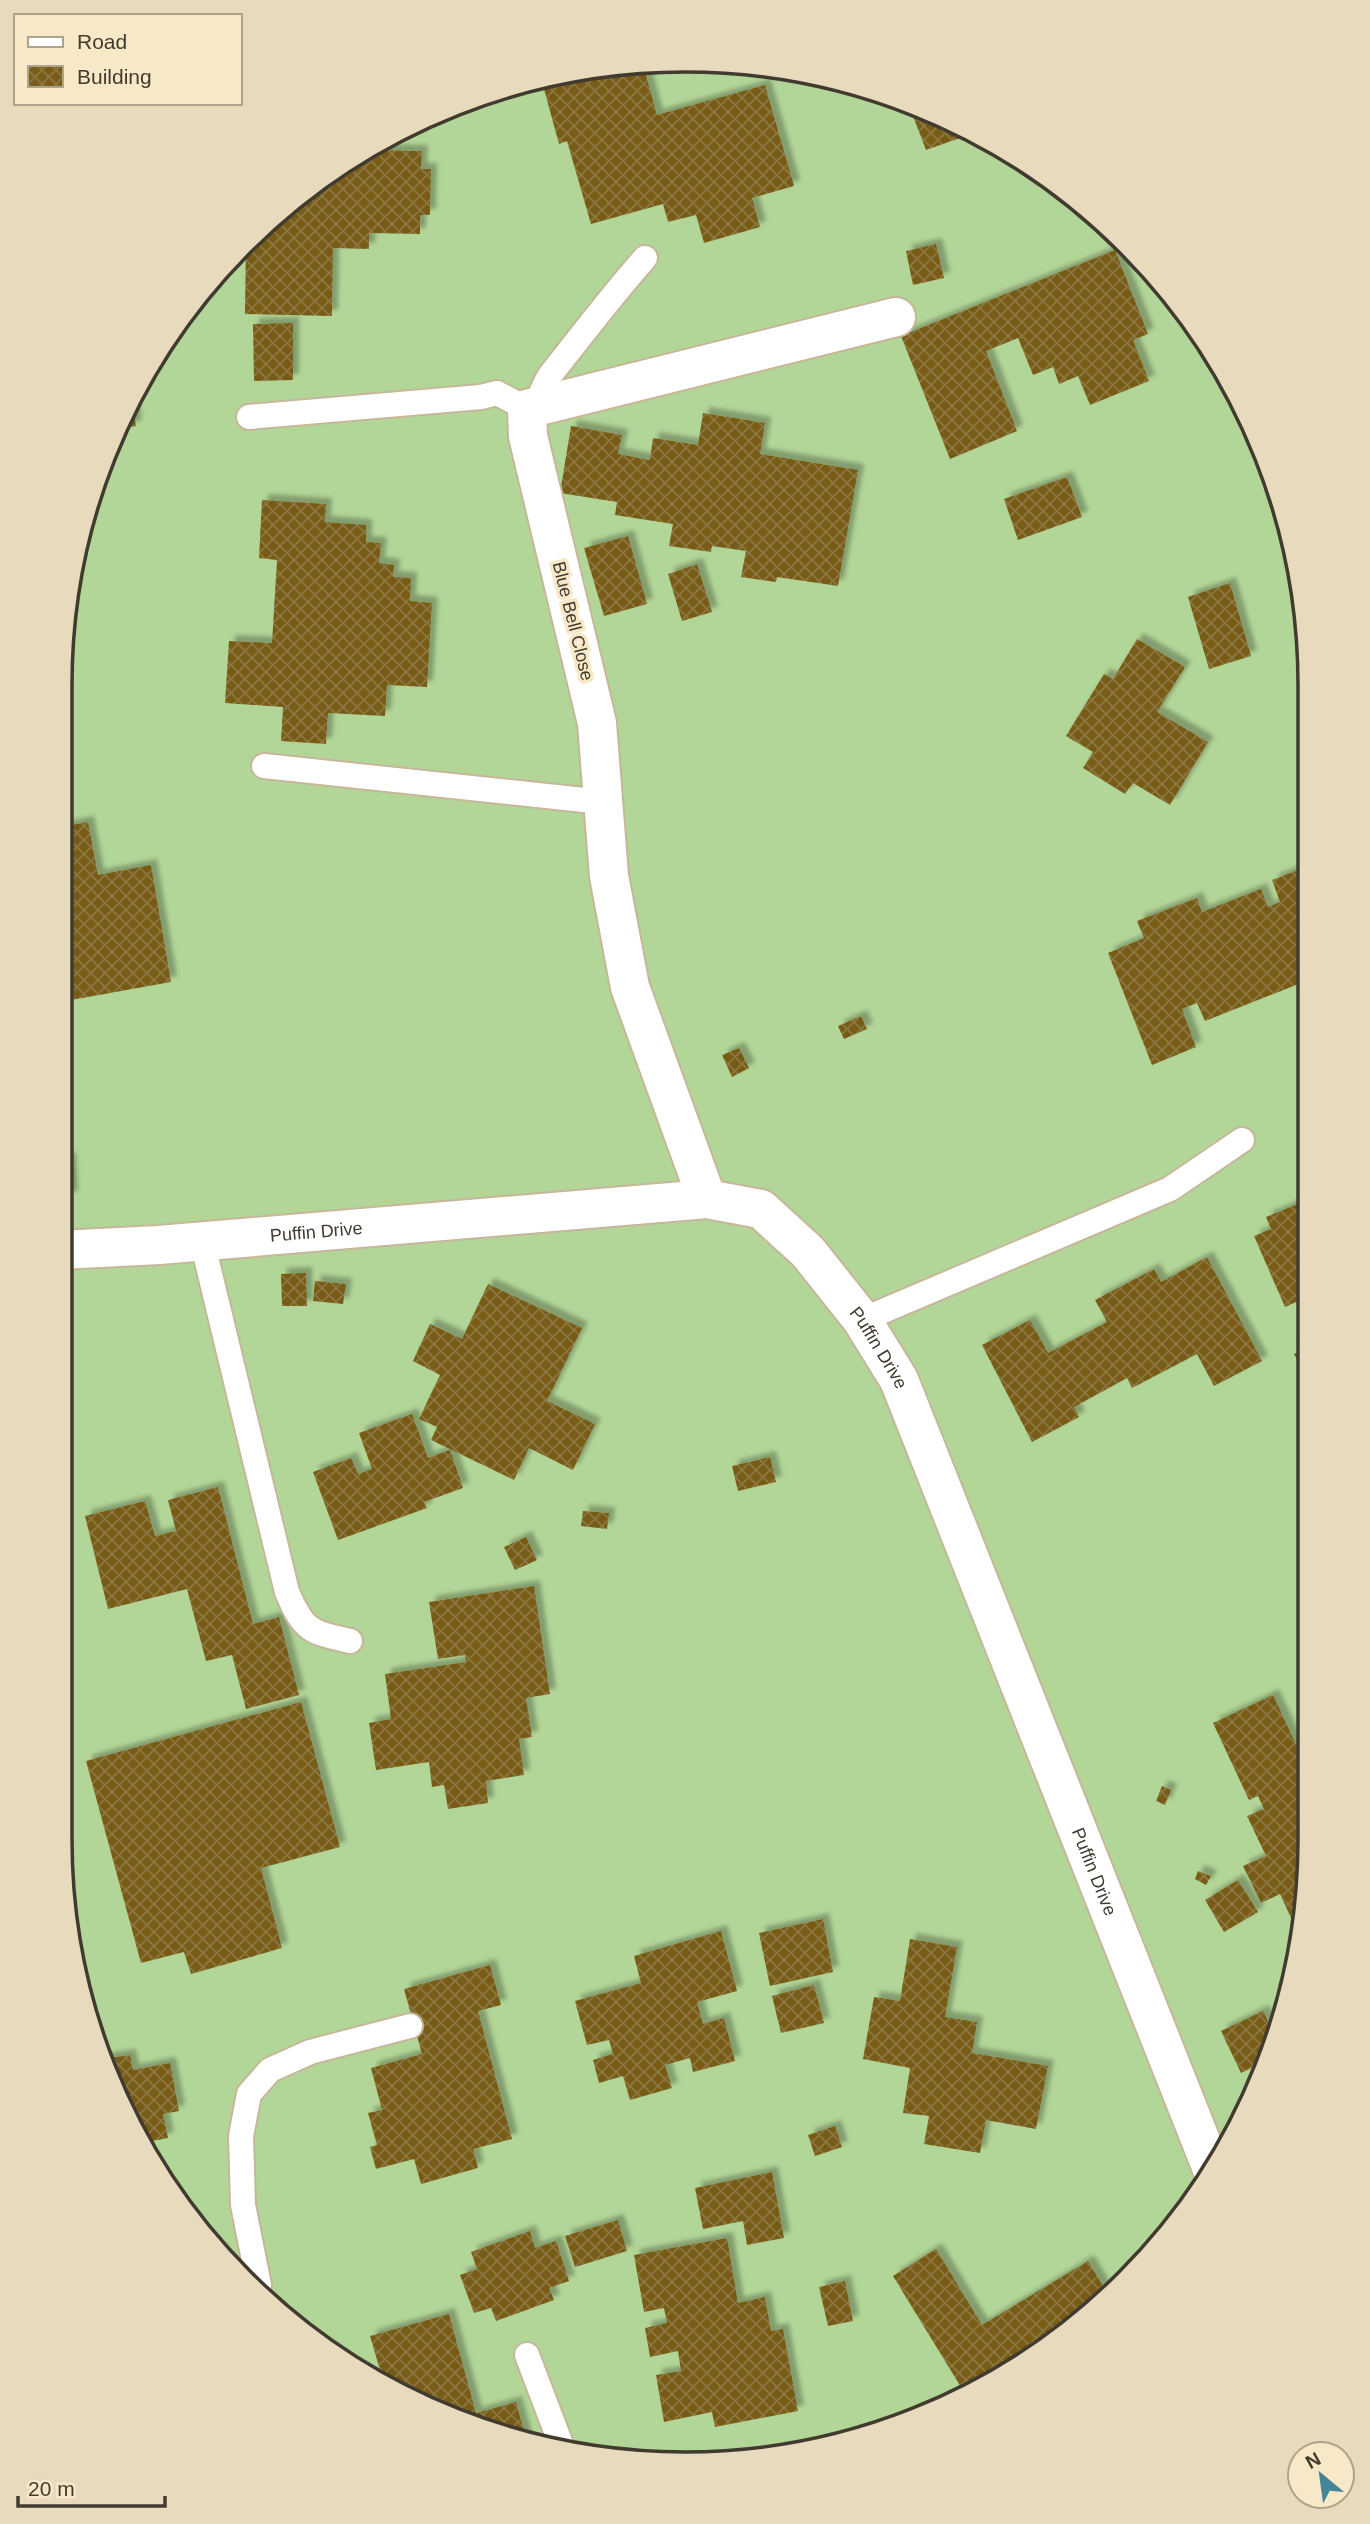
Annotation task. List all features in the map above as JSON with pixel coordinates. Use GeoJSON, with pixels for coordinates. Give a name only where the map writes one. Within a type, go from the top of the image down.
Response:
{"type":"FeatureCollection","features":[{"type":"Feature","properties":{"kind":"street"},"geometry":{"type":"LineString","coordinates":[[527,409],[896,317]]}},
{"type":"Feature","properties":{"kind":"street","name":"Blue Bell Close"},"geometry":{"type":"LineString","coordinates":[[527,409],[528,436],[597,723],[608,876],[630,987],[707,1199]]}},
{"type":"Feature","properties":{"kind":"street","name":"Puffin Drive"},"geometry":{"type":"LineString","coordinates":[[72,1249],[707,1199],[761,1209],[808,1252],[862,1320],[899,1380],[1208,2159]]}},
{"type":"Feature","properties":{"kind":"lane"},"geometry":{"type":"LineString","coordinates":[[249,416],[481,397],[496,393],[527,409],[539,401],[545,383],[613,294],[645,258]]}},
{"type":"Feature","properties":{"kind":"lane"},"geometry":{"type":"LineString","coordinates":[[264,766],[603,802]]}},
{"type":"Feature","properties":{"kind":"lane"},"geometry":{"type":"LineString","coordinates":[[862,1320],[1170,1189],[1242,1140]]}},
{"type":"Feature","properties":{"kind":"lane"},"geometry":{"type":"LineString","coordinates":[[202,1241],[287,1592],[296,1615],[312,1632],[350,1642]]}},
{"type":"Feature","properties":{"kind":"lane"},"geometry":{"type":"LineString","coordinates":[[258,2279],[243,2204],[240,2136],[249,2094],[270,2070],[310,2052],[410,2026]]}},
{"type":"Feature","properties":{"kind":"lane"},"geometry":{"type":"LineString","coordinates":[[527,2355],[559,2439]]}},
{"type":"Feature","properties":{"kind":"green space"},"geometry":{"type":"Polygon","coordinates":[[[645,73],[725,73],[765,77],[844,93],[920,118],[956,135],[1026,175],[1089,224],[1119,251],[1146,281],[1195,344],[1216,378],[1252,450],[1277,526],[1293,605],[1298,685],[1297,1879],[1293,1919],[1277,1998],[1252,2074],[1235,2110],[1195,2180],[1172,2212],[1119,2273],[1058,2326],[992,2370],[920,2406],[882,2420],[805,2440],[725,2451],[645,2451],[605,2447],[526,2431],[488,2420],[414,2389],[344,2349],[312,2326],[251,2273],[198,2212],[175,2180],[135,2110],[104,2036],[84,1959],[77,1919],[72,1839],[73,645],[77,605],[93,526],[118,450],[135,414],[175,344],[198,312],[251,251],[281,224],[312,198],[378,154],[450,118],[488,104],[565,84],[605,77],[645,73]]]}},
{"type":"Feature","properties":{"kind":"building"},"geometry":{"type":"Polygon","coordinates":[[[645,73],[657,115],[765,85],[794,186],[752,198],[760,227],[704,243],[696,215],[668,222],[663,204],[591,224],[567,141],[559,144],[544,89],[605,77],[645,73]]]}},
{"type":"Feature","properties":{"kind":"building"},"geometry":{"type":"Polygon","coordinates":[[[913,115],[961,138],[926,150],[913,115]]]}},
{"type":"Feature","properties":{"kind":"building"},"geometry":{"type":"Polygon","coordinates":[[[385,150],[422,151],[421,169],[431,169],[430,215],[420,215],[420,234],[369,233],[369,249],[333,248],[332,316],[245,314],[246,257],[251,251],[312,198],[378,154],[385,150]]]}},
{"type":"Feature","properties":{"kind":"building"},"geometry":{"type":"Polygon","coordinates":[[[936,244],[944,278],[913,285],[906,251],[936,244]]]}},
{"type":"Feature","properties":{"kind":"building"},"geometry":{"type":"Polygon","coordinates":[[[1115,250],[1148,334],[1133,340],[1149,381],[1090,405],[1078,376],[1059,384],[1053,367],[1033,375],[1018,338],[986,351],[1017,431],[950,459],[901,336],[1115,250]]]}},
{"type":"Feature","properties":{"kind":"building"},"geometry":{"type":"Polygon","coordinates":[[[293,323],[293,380],[254,381],[253,324],[293,323]]]}},
{"type":"Feature","properties":{"kind":"building"},"geometry":{"type":"Polygon","coordinates":[[[703,413],[765,423],[760,454],[858,470],[838,586],[777,577],[776,582],[741,577],[746,551],[712,546],[711,552],[669,546],[673,524],[615,515],[617,502],[560,493],[571,426],[622,435],[618,454],[650,460],[653,438],[698,445],[703,413]]]}},
{"type":"Feature","properties":{"kind":"building"},"geometry":{"type":"Polygon","coordinates":[[[134,415],[136,426],[129,427],[134,415]]]}},
{"type":"Feature","properties":{"kind":"building"},"geometry":{"type":"Polygon","coordinates":[[[1067,477],[1082,517],[1018,540],[1004,499],[1067,477]]]}},
{"type":"Feature","properties":{"kind":"building"},"geometry":{"type":"Polygon","coordinates":[[[262,500],[326,504],[325,522],[366,525],[366,542],[381,543],[379,563],[394,565],[393,577],[411,578],[410,601],[432,603],[427,687],[387,685],[385,716],[328,713],[326,744],[281,741],[283,707],[225,703],[229,641],[272,643],[277,560],[259,558],[262,500]]]}},
{"type":"Feature","properties":{"kind":"building"},"geometry":{"type":"Polygon","coordinates":[[[628,536],[647,604],[604,616],[584,548],[628,536]]]}},
{"type":"Feature","properties":{"kind":"building"},"geometry":{"type":"Polygon","coordinates":[[[697,564],[712,612],[682,621],[668,574],[697,564]]]}},
{"type":"Feature","properties":{"kind":"building"},"geometry":{"type":"Polygon","coordinates":[[[1230,583],[1251,656],[1209,669],[1188,597],[1230,583]]]}},
{"type":"Feature","properties":{"kind":"building"},"geometry":{"type":"Polygon","coordinates":[[[1137,639],[1185,667],[1157,712],[1208,742],[1170,805],[1133,783],[1125,794],[1083,768],[1093,752],[1066,736],[1104,674],[1113,679],[1137,639]]]}},
{"type":"Feature","properties":{"kind":"building"},"geometry":{"type":"Polygon","coordinates":[[[88,822],[98,875],[151,865],[171,982],[72,1000],[72,825],[88,822]]]}},
{"type":"Feature","properties":{"kind":"building"},"geometry":{"type":"Polygon","coordinates":[[[1298,870],[1298,984],[1205,1021],[1197,1003],[1182,1009],[1196,1047],[1152,1065],[1108,953],[1144,938],[1137,921],[1197,898],[1202,912],[1261,889],[1268,907],[1280,902],[1272,880],[1298,870]]]}},
{"type":"Feature","properties":{"kind":"building"},"geometry":{"type":"Polygon","coordinates":[[[861,1016],[867,1029],[844,1039],[838,1026],[861,1016]]]}},
{"type":"Feature","properties":{"kind":"building"},"geometry":{"type":"Polygon","coordinates":[[[739,1048],[749,1068],[732,1077],[722,1055],[739,1048]]]}},
{"type":"Feature","properties":{"kind":"building"},"geometry":{"type":"Polygon","coordinates":[[[1298,1204],[1298,1301],[1285,1307],[1254,1236],[1271,1229],[1266,1217],[1298,1204]]]}},
{"type":"Feature","properties":{"kind":"building"},"geometry":{"type":"Polygon","coordinates":[[[1207,1257],[1262,1361],[1214,1386],[1197,1354],[1132,1388],[1127,1378],[1074,1407],[1079,1417],[1032,1442],[982,1345],[1030,1320],[1048,1353],[1107,1322],[1095,1300],[1154,1269],[1161,1282],[1207,1257]]]}},
{"type":"Feature","properties":{"kind":"building"},"geometry":{"type":"Polygon","coordinates":[[[306,1273],[307,1306],[282,1306],[281,1274],[306,1273]]]}},
{"type":"Feature","properties":{"kind":"building"},"geometry":{"type":"Polygon","coordinates":[[[315,1281],[346,1284],[343,1304],[313,1301],[315,1281]]]}},
{"type":"Feature","properties":{"kind":"building"},"geometry":{"type":"Polygon","coordinates":[[[488,1284],[582,1328],[547,1401],[595,1424],[573,1470],[529,1448],[514,1480],[431,1440],[437,1427],[419,1419],[440,1375],[413,1361],[430,1324],[462,1339],[488,1284]]]}},
{"type":"Feature","properties":{"kind":"building"},"geometry":{"type":"Polygon","coordinates":[[[412,1414],[428,1458],[450,1450],[463,1488],[424,1502],[427,1508],[338,1540],[313,1472],[351,1458],[358,1474],[372,1469],[359,1433],[412,1414]]]}},
{"type":"Feature","properties":{"kind":"building"},"geometry":{"type":"Polygon","coordinates":[[[770,1457],[776,1482],[738,1491],[732,1466],[770,1457]]]}},
{"type":"Feature","properties":{"kind":"building"},"geometry":{"type":"Polygon","coordinates":[[[218,1487],[253,1624],[279,1617],[299,1695],[246,1709],[232,1655],[206,1661],[187,1589],[108,1609],[85,1516],[145,1501],[155,1536],[176,1531],[168,1500],[218,1487]]]}},
{"type":"Feature","properties":{"kind":"building"},"geometry":{"type":"Polygon","coordinates":[[[583,1511],[609,1513],[607,1529],[581,1526],[583,1511]]]}},
{"type":"Feature","properties":{"kind":"building"},"geometry":{"type":"Polygon","coordinates":[[[526,1537],[537,1560],[515,1570],[504,1547],[526,1537]]]}},
{"type":"Feature","properties":{"kind":"building"},"geometry":{"type":"Polygon","coordinates":[[[534,1586],[550,1694],[526,1698],[532,1737],[519,1739],[524,1775],[486,1781],[488,1803],[448,1809],[444,1785],[432,1787],[429,1762],[376,1770],[369,1723],[391,1719],[385,1674],[466,1662],[465,1655],[438,1659],[429,1602],[534,1586]]]}},
{"type":"Feature","properties":{"kind":"building"},"geometry":{"type":"Polygon","coordinates":[[[1273,1695],[1298,1748],[1297,1879],[1291,1918],[1280,1894],[1261,1903],[1243,1866],[1266,1856],[1247,1816],[1264,1809],[1258,1796],[1249,1800],[1213,1723],[1273,1695]]]}},
{"type":"Feature","properties":{"kind":"building"},"geometry":{"type":"Polygon","coordinates":[[[301,1702],[340,1847],[261,1868],[282,1948],[191,1974],[184,1952],[141,1963],[86,1761],[301,1702]]]}},
{"type":"Feature","properties":{"kind":"building"},"geometry":{"type":"Polygon","coordinates":[[[1162,1786],[1171,1790],[1165,1805],[1156,1801],[1162,1786]]]}},
{"type":"Feature","properties":{"kind":"building"},"geometry":{"type":"Polygon","coordinates":[[[1198,1871],[1211,1876],[1206,1885],[1195,1879],[1198,1871]]]}},
{"type":"Feature","properties":{"kind":"building"},"geometry":{"type":"Polygon","coordinates":[[[1238,1880],[1258,1912],[1224,1932],[1205,1900],[1238,1880]]]}},
{"type":"Feature","properties":{"kind":"building"},"geometry":{"type":"Polygon","coordinates":[[[823,1919],[833,1972],[770,1986],[759,1933],[823,1919]]]}},
{"type":"Feature","properties":{"kind":"building"},"geometry":{"type":"Polygon","coordinates":[[[721,1931],[737,1991],[697,2002],[703,2024],[724,2018],[735,2061],[693,2072],[690,2058],[665,2065],[672,2088],[630,2100],[623,2076],[599,2083],[593,2060],[613,2054],[609,2040],[587,2045],[575,2001],[641,1983],[634,1956],[721,1931]]]}},
{"type":"Feature","properties":{"kind":"building"},"geometry":{"type":"Polygon","coordinates":[[[910,1939],[957,1947],[945,2017],[977,2022],[972,2053],[1048,2066],[1036,2129],[986,2120],[980,2153],[924,2144],[929,2116],[903,2113],[910,2068],[863,2059],[874,1997],[900,2001],[910,1939]]]}},
{"type":"Feature","properties":{"kind":"building"},"geometry":{"type":"Polygon","coordinates":[[[490,1965],[501,2005],[478,2011],[512,2139],[473,2149],[478,2168],[421,2184],[414,2159],[376,2169],[370,2147],[377,2145],[368,2113],[382,2110],[371,2068],[422,2054],[404,1989],[490,1965]]]}},
{"type":"Feature","properties":{"kind":"building"},"geometry":{"type":"Polygon","coordinates":[[[814,1985],[824,2023],[781,2033],[772,1996],[814,1985]]]}},
{"type":"Feature","properties":{"kind":"building"},"geometry":{"type":"Polygon","coordinates":[[[1263,2011],[1269,2024],[1255,2066],[1241,2073],[1221,2031],[1263,2011]]]}},
{"type":"Feature","properties":{"kind":"building"},"geometry":{"type":"Polygon","coordinates":[[[130,2055],[133,2070],[170,2063],[179,2111],[163,2114],[168,2138],[151,2141],[112,2058],[130,2055]]]}},
{"type":"Feature","properties":{"kind":"building"},"geometry":{"type":"Polygon","coordinates":[[[835,2126],[842,2147],[815,2156],[808,2135],[835,2126]]]}},
{"type":"Feature","properties":{"kind":"building"},"geometry":{"type":"Polygon","coordinates":[[[772,2172],[784,2238],[747,2245],[743,2221],[703,2229],[695,2188],[772,2172]]]}},
{"type":"Feature","properties":{"kind":"building"},"geometry":{"type":"Polygon","coordinates":[[[618,2220],[627,2251],[575,2267],[565,2236],[618,2220]]]}},
{"type":"Feature","properties":{"kind":"building"},"geometry":{"type":"Polygon","coordinates":[[[530,2231],[535,2248],[556,2241],[569,2281],[549,2288],[554,2300],[496,2321],[491,2308],[474,2313],[460,2275],[477,2269],[471,2252],[530,2231]]]}},
{"type":"Feature","properties":{"kind":"building"},"geometry":{"type":"Polygon","coordinates":[[[727,2238],[738,2303],[765,2297],[771,2331],[783,2329],[798,2411],[715,2427],[712,2412],[664,2422],[656,2375],[681,2371],[678,2351],[650,2357],[645,2328],[667,2323],[664,2308],[644,2312],[634,2255],[727,2238]]]}},
{"type":"Feature","properties":{"kind":"building"},"geometry":{"type":"Polygon","coordinates":[[[936,2249],[982,2325],[1088,2261],[1104,2287],[1026,2349],[961,2387],[893,2276],[936,2249]]]}},
{"type":"Feature","properties":{"kind":"building"},"geometry":{"type":"Polygon","coordinates":[[[845,2281],[853,2321],[828,2326],[819,2287],[845,2281]]]}},
{"type":"Feature","properties":{"kind":"building"},"geometry":{"type":"Polygon","coordinates":[[[449,2314],[476,2413],[516,2402],[524,2430],[450,2406],[380,2371],[370,2336],[449,2314]]]}}]}
